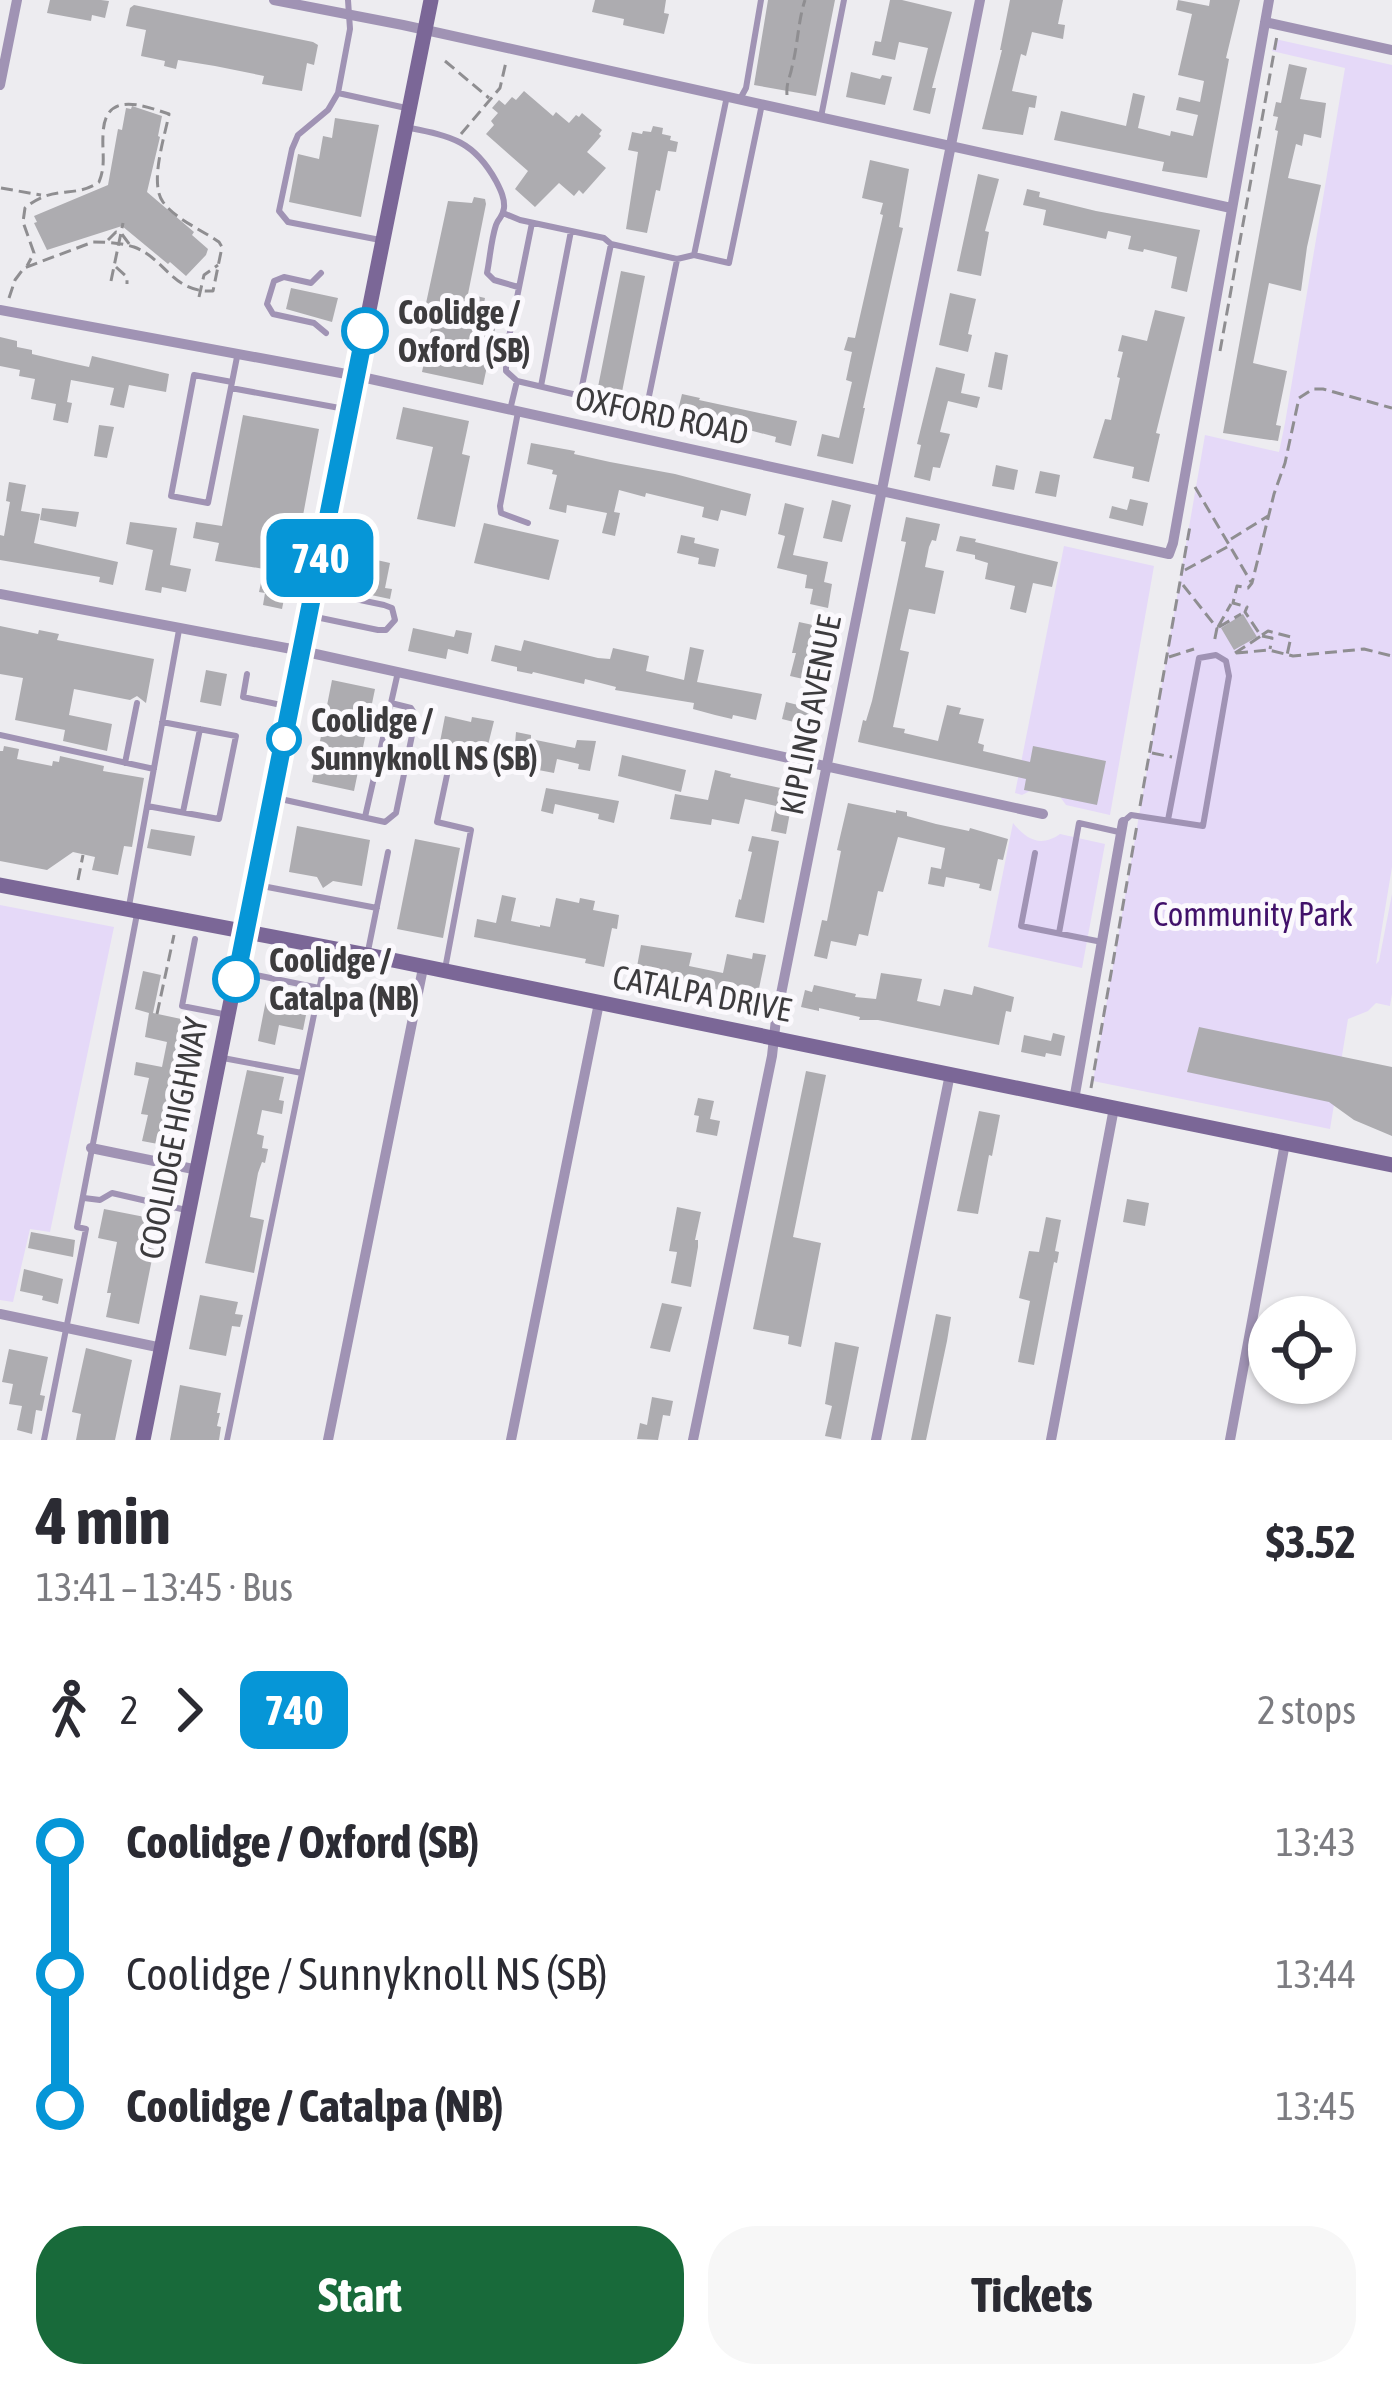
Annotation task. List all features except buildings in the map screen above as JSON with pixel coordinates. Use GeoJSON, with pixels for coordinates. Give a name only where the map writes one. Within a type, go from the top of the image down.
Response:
{"type":"FeatureCollection","features":[{"type":"Feature","properties":{"kind":"main road","name":"COOLIDGE HIGHWAY"},"geometry":{"type":"LineString","coordinates":[[143,1440],[431,0]]}},
{"type":"Feature","properties":{"kind":"main road","name":"CATALPA DRIVE"},"geometry":{"type":"LineString","coordinates":[[0,885],[950,1074],[1082,1095],[1114,1108],[1392,1166]]}},
{"type":"Feature","properties":{"kind":"street"},"geometry":{"type":"LineString","coordinates":[[0,85],[17,0]]}},
{"type":"Feature","properties":{"kind":"street"},"geometry":{"type":"LineString","coordinates":[[274,0],[1232,208],[1269,0]]}},
{"type":"Feature","properties":{"kind":"street","name":"KIPLING AVENUE"},"geometry":{"type":"LineString","coordinates":[[693,1440],[980,0]]}},
{"type":"Feature","properties":{"kind":"street"},"geometry":{"type":"LineString","coordinates":[[1264,22],[1392,50]]}},
{"type":"Feature","properties":{"kind":"street","name":"OXFORD ROAD"},"geometry":{"type":"LineString","coordinates":[[0,310],[357,376],[1169,554],[1232,208]]}},
{"type":"Feature","properties":{"kind":"street"},"geometry":{"type":"LineString","coordinates":[[0,594],[302,651],[1043,814]]}},
{"type":"Feature","properties":{"kind":"street"},"geometry":{"type":"LineString","coordinates":[[1082,1095],[1122,827]]}},
{"type":"Feature","properties":{"kind":"street"},"geometry":{"type":"LineString","coordinates":[[328,1440],[423,968]]}},
{"type":"Feature","properties":{"kind":"street"},"geometry":{"type":"LineString","coordinates":[[511,1440],[599,1003]]}},
{"type":"Feature","properties":{"kind":"street"},"geometry":{"type":"LineString","coordinates":[[876,1440],[950,1074]]}},
{"type":"Feature","properties":{"kind":"street"},"geometry":{"type":"LineString","coordinates":[[1051,1440],[1114,1108]]}},
{"type":"Feature","properties":{"kind":"street"},"geometry":{"type":"LineString","coordinates":[[1230,1440],[1285,1143]]}},
{"type":"Feature","properties":{"kind":"street"},"geometry":{"type":"LineString","coordinates":[[91,1148],[198,1170]]}},
{"type":"Feature","properties":{"kind":"street"},"geometry":{"type":"LineString","coordinates":[[0,1314],[162,1348]]}},
{"type":"Feature","properties":{"kind":"lane"},"geometry":{"type":"LineString","coordinates":[[348,0],[350,29],[338,93],[328,110],[298,136],[279,211],[288,222],[383,241]]}},
{"type":"Feature","properties":{"kind":"lane"},"geometry":{"type":"LineString","coordinates":[[694,255],[734,98],[746,88],[761,0]]}},
{"type":"Feature","properties":{"kind":"lane"},"geometry":{"type":"LineString","coordinates":[[821,117],[844,0]]}},
{"type":"Feature","properties":{"kind":"lane"},"geometry":{"type":"LineString","coordinates":[[338,93],[410,109]]}},
{"type":"Feature","properties":{"kind":"lane"},"geometry":{"type":"LineString","coordinates":[[503,213],[677,260],[694,255],[729,263],[762,104]]}},
{"type":"Feature","properties":{"kind":"lane"},"geometry":{"type":"LineString","coordinates":[[406,127],[457,140],[482,158],[505,202],[487,273],[518,287]]}},
{"type":"Feature","properties":{"kind":"lane"},"geometry":{"type":"LineString","coordinates":[[532,223],[506,371],[517,381],[577,395],[590,404],[643,410],[677,260]]}},
{"type":"Feature","properties":{"kind":"lane"},"geometry":{"type":"LineString","coordinates":[[541,386],[571,232]]}},
{"type":"Feature","properties":{"kind":"lane"},"geometry":{"type":"LineString","coordinates":[[577,395],[611,244]]}},
{"type":"Feature","properties":{"kind":"lane"},"geometry":{"type":"LineString","coordinates":[[322,273],[311,283],[284,277],[274,281],[267,304],[273,314],[314,323],[326,333]]}},
{"type":"Feature","properties":{"kind":"lane"},"geometry":{"type":"LineString","coordinates":[[238,353],[231,385],[208,503],[171,496],[194,374],[231,385],[350,410]]}},
{"type":"Feature","properties":{"kind":"lane"},"geometry":{"type":"LineString","coordinates":[[517,381],[500,506],[510,519],[528,523]]}},
{"type":"Feature","properties":{"kind":"lane"},"geometry":{"type":"LineString","coordinates":[[309,616],[378,629],[386,629],[395,620],[392,608],[384,605],[314,591]]}},
{"type":"Feature","properties":{"kind":"lane"},"geometry":{"type":"LineString","coordinates":[[44,1440],[86,1229],[76,1228],[180,627]]}},
{"type":"Feature","properties":{"kind":"lane"},"geometry":{"type":"LineString","coordinates":[[1059,933],[1079,824],[1122,827],[1131,815],[1203,826],[1229,676],[1226,661],[1216,655],[1199,658],[1168,820]]}},
{"type":"Feature","properties":{"kind":"lane"},"geometry":{"type":"LineString","coordinates":[[364,817],[398,672]]}},
{"type":"Feature","properties":{"kind":"lane"},"geometry":{"type":"LineString","coordinates":[[247,674],[243,697],[291,707]]}},
{"type":"Feature","properties":{"kind":"lane"},"geometry":{"type":"LineString","coordinates":[[125,763],[137,703]]}},
{"type":"Feature","properties":{"kind":"lane"},"geometry":{"type":"LineString","coordinates":[[272,797],[385,822],[396,812],[416,716],[411,708],[391,703]]}},
{"type":"Feature","properties":{"kind":"lane"},"geometry":{"type":"LineString","coordinates":[[147,806],[219,819],[236,736],[162,722]]}},
{"type":"Feature","properties":{"kind":"lane"},"geometry":{"type":"LineString","coordinates":[[183,812],[200,729]]}},
{"type":"Feature","properties":{"kind":"lane"},"geometry":{"type":"LineString","coordinates":[[0,735],[154,769]]}},
{"type":"Feature","properties":{"kind":"lane"},"geometry":{"type":"LineString","coordinates":[[445,973],[471,830],[437,822],[447,775]]}},
{"type":"Feature","properties":{"kind":"lane"},"geometry":{"type":"LineString","coordinates":[[368,955],[388,852]]}},
{"type":"Feature","properties":{"kind":"lane"},"geometry":{"type":"LineString","coordinates":[[1035,853],[1021,926],[1102,942]]}},
{"type":"Feature","properties":{"kind":"lane"},"geometry":{"type":"LineString","coordinates":[[255,885],[377,908]]}},
{"type":"Feature","properties":{"kind":"lane"},"geometry":{"type":"LineString","coordinates":[[195,939],[182,1006],[229,1015]]}},
{"type":"Feature","properties":{"kind":"lane"},"geometry":{"type":"LineString","coordinates":[[227,1440],[328,947]]}},
{"type":"Feature","properties":{"kind":"lane"},"geometry":{"type":"LineString","coordinates":[[238,972],[319,988]]}},
{"type":"Feature","properties":{"kind":"lane"},"geometry":{"type":"LineString","coordinates":[[220,1057],[302,1073]]}},
{"type":"Feature","properties":{"kind":"lane"},"geometry":{"type":"LineString","coordinates":[[82,1198],[100,1200],[112,1192],[190,1210]]}},
{"type":"Feature","properties":{"kind":"path"},"geometry":{"type":"LineString","coordinates":[[787,97],[786,82],[805,0]]}},
{"type":"Feature","properties":{"kind":"path"},"geometry":{"type":"LineString","coordinates":[[1220,354],[1277,34]]}},
{"type":"Feature","properties":{"kind":"path"},"geometry":{"type":"LineString","coordinates":[[445,61],[490,100]]}},
{"type":"Feature","properties":{"kind":"path"},"geometry":{"type":"LineString","coordinates":[[457,140],[500,88],[506,62]]}},
{"type":"Feature","properties":{"kind":"path"},"geometry":{"type":"LineString","coordinates":[[27,266],[43,261],[93,242],[106,242],[142,251],[199,294],[213,291],[223,248],[181,218],[159,195],[157,177],[169,114],[128,103],[113,109],[103,128],[105,158],[99,182],[87,190],[43,196],[26,208],[23,222],[34,254],[43,261]]}},
{"type":"Feature","properties":{"kind":"path"},"geometry":{"type":"LineString","coordinates":[[1,188],[43,196]]}},
{"type":"Feature","properties":{"kind":"path"},"geometry":{"type":"LineString","coordinates":[[111,281],[123,224]]}},
{"type":"Feature","properties":{"kind":"path"},"geometry":{"type":"LineString","coordinates":[[106,242],[121,233]]}},
{"type":"Feature","properties":{"kind":"path"},"geometry":{"type":"LineString","coordinates":[[121,233],[131,247]]}},
{"type":"Feature","properties":{"kind":"path"},"geometry":{"type":"LineString","coordinates":[[9,298],[19,273],[34,254]]}},
{"type":"Feature","properties":{"kind":"path"},"geometry":{"type":"LineString","coordinates":[[199,294],[204,275],[220,264]]}},
{"type":"Feature","properties":{"kind":"path"},"geometry":{"type":"LineString","coordinates":[[115,265],[127,277],[127,284]]}},
{"type":"Feature","properties":{"kind":"path"},"geometry":{"type":"LineString","coordinates":[[1214,643],[1237,586],[1248,588],[1252,583],[1299,398],[1323,388],[1392,408]]}},
{"type":"Feature","properties":{"kind":"path"},"geometry":{"type":"LineString","coordinates":[[1192,506],[1195,487],[1252,583]]}},
{"type":"Feature","properties":{"kind":"path"},"geometry":{"type":"LineString","coordinates":[[1182,572],[1270,514]]}},
{"type":"Feature","properties":{"kind":"path"},"geometry":{"type":"LineString","coordinates":[[1139,809],[1190,526]]}},
{"type":"Feature","properties":{"kind":"path"},"geometry":{"type":"LineString","coordinates":[[1180,581],[1217,628]]}},
{"type":"Feature","properties":{"kind":"path"},"geometry":{"type":"LineString","coordinates":[[1217,628],[1245,612],[1247,607],[1233,603]]}},
{"type":"Feature","properties":{"kind":"path"},"geometry":{"type":"LineString","coordinates":[[1245,612],[1261,636],[1272,638],[1270,650]]}},
{"type":"Feature","properties":{"kind":"path"},"geometry":{"type":"LineString","coordinates":[[1287,655],[1291,637],[1268,631],[1235,653],[1270,650],[1287,655],[1364,650],[1392,656]]}},
{"type":"Feature","properties":{"kind":"path"},"geometry":{"type":"LineString","coordinates":[[1167,657],[1195,648]]}},
{"type":"Feature","properties":{"kind":"path"},"geometry":{"type":"LineString","coordinates":[[1150,753],[1180,758]]}},
{"type":"Feature","properties":{"kind":"path"},"geometry":{"type":"LineString","coordinates":[[1082,1095],[1137,824]]}},
{"type":"Feature","properties":{"kind":"path"},"geometry":{"type":"LineString","coordinates":[[78,880],[83,855]]}},
{"type":"Feature","properties":{"kind":"path"},"geometry":{"type":"LineString","coordinates":[[157,1014],[174,935]]}},
{"type":"Feature","properties":{"kind":"green space","name":"Community Park"},"geometry":{"type":"Polygon","coordinates":[[[1275,39],[1392,65],[1392,867],[1376,964],[1392,894],[1392,994],[1390,1006],[1376,1003],[1348,1019],[1330,1129],[1093,1081],[1205,435],[1279,452],[1285,423],[1345,68],[1272,51],[1275,39]]]}},
{"type":"Feature","properties":{"kind":"green space","name":"Community Park"},"geometry":{"type":"Polygon","coordinates":[[[1064,546],[1154,566],[1110,815],[1066,805],[1058,794],[1034,789],[1015,793],[1064,546]]]}},
{"type":"Feature","properties":{"kind":"green space","name":"Community Park"},"geometry":{"type":"Polygon","coordinates":[[[1013,823],[1034,840],[1060,834],[1105,844],[1082,968],[988,947],[1013,823]]]}},
{"type":"Feature","properties":{"kind":"green space"},"geometry":{"type":"Polygon","coordinates":[[[0,905],[114,927],[50,1232],[30,1229],[13,1302],[0,1300],[0,905]]]}},
{"type":"Feature","properties":{"kind":"bus line","name":"740"},"geometry":{"type":"LineString","coordinates":[[236,979],[365,331]]}},
{"type":"Feature","properties":{"kind":"place","name":"Coolidge / Oxford (SB)"},"geometry":{"type":"Point","coordinates":[365,331]}},
{"type":"Feature","properties":{"kind":"place","name":"Coolidge / Sunnyknoll NS (SB)"},"geometry":{"type":"Point","coordinates":[284,739]}},
{"type":"Feature","properties":{"kind":"place","name":"Coolidge / Catalpa (NB)"},"geometry":{"type":"Point","coordinates":[236,979]}}]}
